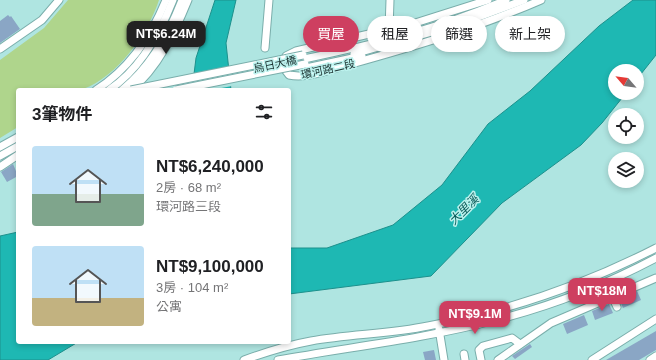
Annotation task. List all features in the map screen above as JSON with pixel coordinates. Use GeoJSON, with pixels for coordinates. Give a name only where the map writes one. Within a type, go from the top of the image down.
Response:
{"type":"FeatureCollection","features":[{"type":"Feature","properties":{"kind":"street"},"geometry":{"type":"LineString","coordinates":[[0,49],[42,20],[59,0]]}},
{"type":"Feature","properties":{"kind":"street"},"geometry":{"type":"LineString","coordinates":[[99,88],[120,73],[132,59],[156,22],[166,0]]}},
{"type":"Feature","properties":{"kind":"street"},"geometry":{"type":"LineString","coordinates":[[112,88],[126,77],[150,46],[173,0]]}},
{"type":"Feature","properties":{"kind":"street"},"geometry":{"type":"LineString","coordinates":[[124,88],[140,73],[158,50],[182,0]]}},
{"type":"Feature","properties":{"kind":"street"},"geometry":{"type":"LineString","coordinates":[[133,88],[151,69],[162,53],[188,0]]}},
{"type":"Feature","properties":{"kind":"street"},"geometry":{"type":"LineString","coordinates":[[265,48],[269,0]]}},
{"type":"Feature","properties":{"kind":"street"},"geometry":{"type":"LineString","coordinates":[[389,16],[390,0]]}},
{"type":"Feature","properties":{"kind":"street"},"geometry":{"type":"LineString","coordinates":[[202,88],[343,53],[497,0]]}},
{"type":"Feature","properties":{"kind":"street","name":"環河路二段"},"geometry":{"type":"LineString","coordinates":[[491,6],[506,0]]}},
{"type":"Feature","properties":{"kind":"street","name":"環河路二段"},"geometry":{"type":"LineString","coordinates":[[423,20],[452,12],[524,0]]}},
{"type":"Feature","properties":{"kind":"street"},"geometry":{"type":"LineString","coordinates":[[142,88],[343,53],[458,29],[537,0]]}},
{"type":"Feature","properties":{"kind":"street","name":"環河路二段"},"geometry":{"type":"LineString","coordinates":[[423,43],[460,32],[541,0]]}},
{"type":"Feature","properties":{"kind":"street","name":"烏日大橋"},"geometry":{"type":"LineString","coordinates":[[185,88],[343,53],[414,32],[491,6]]}},
{"type":"Feature","properties":{"kind":"street","name":"環河路二段"},"geometry":{"type":"LineString","coordinates":[[367,35],[296,51],[286,56],[283,61],[283,67],[289,75],[300,76],[391,52]]}},
{"type":"Feature","properties":{"kind":"street","name":"烏日大橋"},"geometry":{"type":"LineString","coordinates":[[159,88],[343,53]]}},
{"type":"Feature","properties":{"kind":"street"},"geometry":{"type":"LineString","coordinates":[[0,147],[16,138]]}},
{"type":"Feature","properties":{"kind":"street"},"geometry":{"type":"LineString","coordinates":[[0,152],[16,142]]}},
{"type":"Feature","properties":{"kind":"street"},"geometry":{"type":"LineString","coordinates":[[0,156],[16,147]]}},
{"type":"Feature","properties":{"kind":"street"},"geometry":{"type":"LineString","coordinates":[[0,162],[16,153]]}},
{"type":"Feature","properties":{"kind":"street"},"geometry":{"type":"LineString","coordinates":[[0,167],[16,157]]}},
{"type":"Feature","properties":{"kind":"street"},"geometry":{"type":"LineString","coordinates":[[0,171],[16,161]]}},
{"type":"Feature","properties":{"kind":"street"},"geometry":{"type":"LineString","coordinates":[[248,359],[313,341],[439,324],[491,312],[544,296],[581,282],[656,248]]}},
{"type":"Feature","properties":{"kind":"street"},"geometry":{"type":"LineString","coordinates":[[278,360],[440,333],[493,321],[555,302],[656,258]]}},
{"type":"Feature","properties":{"kind":"street"},"geometry":{"type":"LineString","coordinates":[[498,360],[551,323],[656,278]]}},
{"type":"Feature","properties":{"kind":"street"},"geometry":{"type":"LineString","coordinates":[[612,296],[617,307]]}},
{"type":"Feature","properties":{"kind":"street"},"geometry":{"type":"LineString","coordinates":[[592,360],[656,319]]}},
{"type":"Feature","properties":{"kind":"street"},"geometry":{"type":"LineString","coordinates":[[439,324],[444,360]]}},
{"type":"Feature","properties":{"kind":"street"},"geometry":{"type":"LineString","coordinates":[[481,360],[479,350],[483,346],[512,338],[520,344]]}},
{"type":"Feature","properties":{"kind":"street"},"geometry":{"type":"LineString","coordinates":[[650,360],[656,356]]}},
{"type":"Feature","properties":{"kind":"green space"},"geometry":{"type":"Polygon","coordinates":[[[68,0],[159,0],[147,27],[130,53],[108,75],[96,83],[85,88],[16,88],[16,128],[0,138],[0,60],[44,28],[68,0]]]}},
{"type":"Feature","properties":{"kind":"water"},"geometry":{"type":"Polygon","coordinates":[[[215,0],[236,0],[226,43],[231,88],[192,88],[196,58],[215,0]]]}},
{"type":"Feature","properties":{"kind":"water","name":"大里溪"},"geometry":{"type":"Polygon","coordinates":[[[633,0],[656,0],[656,55],[644,70],[644,64],[608,64],[608,100],[620,100],[614,108],[608,108],[608,116],[602,123],[581,145],[502,203],[431,276],[291,294],[291,248],[327,248],[393,225],[442,185],[488,124],[530,91],[599,26],[633,0]]]}},
{"type":"Feature","properties":{"kind":"water"},"geometry":{"type":"Polygon","coordinates":[[[16,232],[16,344],[75,344],[48,360],[0,360],[0,236],[16,232]]]}},
{"type":"Feature","properties":{"kind":"pier"},"geometry":{"type":"Polygon","coordinates":[[[231,66],[232,86],[222,88],[190,88],[192,74],[231,66]]]}},
{"type":"Feature","properties":{"kind":"building"},"geometry":{"type":"Polygon","coordinates":[[[8,15],[10,17],[11,16],[20,29],[0,43],[0,21],[8,15]]]}},
{"type":"Feature","properties":{"kind":"building"},"geometry":{"type":"Polygon","coordinates":[[[13,164],[16,171],[16,177],[7,182],[1,172],[13,164]]]}},
{"type":"Feature","properties":{"kind":"building"},"geometry":{"type":"Polygon","coordinates":[[[637,291],[641,300],[623,308],[619,299],[637,291]]]}},
{"type":"Feature","properties":{"kind":"building"},"geometry":{"type":"Polygon","coordinates":[[[609,304],[613,313],[595,320],[592,311],[609,304]]]}},
{"type":"Feature","properties":{"kind":"building"},"geometry":{"type":"Polygon","coordinates":[[[584,315],[588,325],[567,334],[563,324],[584,315]]]}},
{"type":"Feature","properties":{"kind":"building"},"geometry":{"type":"Polygon","coordinates":[[[656,331],[656,350],[639,360],[606,360],[656,331]]]}},
{"type":"Feature","properties":{"kind":"building"},"geometry":{"type":"Polygon","coordinates":[[[530,344],[532,347],[515,359],[512,356],[530,344]]]}},
{"type":"Feature","properties":{"kind":"building"},"geometry":{"type":"Polygon","coordinates":[[[434,350],[436,360],[425,360],[423,352],[434,350]]]}}]}
